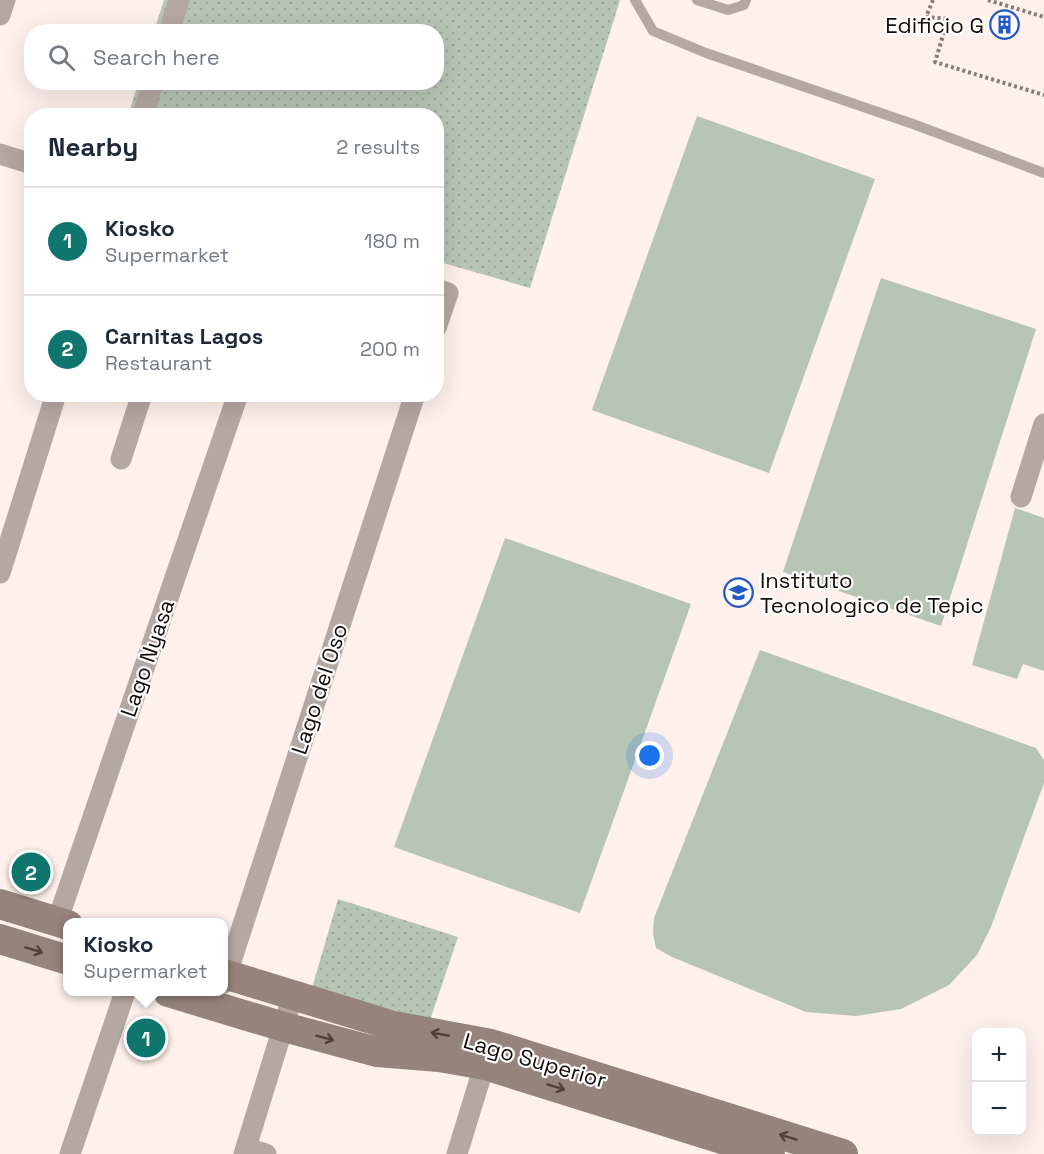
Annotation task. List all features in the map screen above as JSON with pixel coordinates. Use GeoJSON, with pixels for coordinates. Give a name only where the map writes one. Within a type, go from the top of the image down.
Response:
{"type":"FeatureCollection","features":[{"type":"Feature","properties":{"kind":"street"},"geometry":{"type":"LineString","coordinates":[[0,15],[5,0]]}},
{"type":"Feature","properties":{"kind":"street"},"geometry":{"type":"LineString","coordinates":[[172,24],[179,0]]}},
{"type":"Feature","properties":{"kind":"street"},"geometry":{"type":"LineString","coordinates":[[145,108],[151,90]]}},
{"type":"Feature","properties":{"kind":"street"},"geometry":{"type":"LineString","coordinates":[[0,154],[24,162]]}},
{"type":"Feature","properties":{"kind":"street"},"geometry":{"type":"LineString","coordinates":[[0,573],[53,402]]}},
{"type":"Feature","properties":{"kind":"street"},"geometry":{"type":"LineString","coordinates":[[121,459],[139,402]]}},
{"type":"Feature","properties":{"kind":"street","name":"Lago Nyasa"},"geometry":{"type":"LineString","coordinates":[[64,918],[235,402]]}},
{"type":"Feature","properties":{"kind":"street","name":"Lago del Oso"},"geometry":{"type":"LineString","coordinates":[[228,968],[412,402]]}},
{"type":"Feature","properties":{"kind":"street"},"geometry":{"type":"LineString","coordinates":[[1021,497],[1044,424]]}},
{"type":"Feature","properties":{"kind":"street"},"geometry":{"type":"LineString","coordinates":[[0,904],[62,924]]}},
{"type":"Feature","properties":{"kind":"street"},"geometry":{"type":"LineString","coordinates":[[0,939],[63,958]]}},
{"type":"Feature","properties":{"kind":"street","name":"Lago Superior"},"geometry":{"type":"LineString","coordinates":[[228,987],[293,995],[488,1054],[843,1154]]}},
{"type":"Feature","properties":{"kind":"street","name":"Lago Superior"},"geometry":{"type":"LineString","coordinates":[[228,990],[284,1027],[376,1052],[439,1058],[488,1054],[770,1154]]}},
{"type":"Feature","properties":{"kind":"street"},"geometry":{"type":"LineString","coordinates":[[252,1152],[293,995]]}},
{"type":"Feature","properties":{"kind":"street"},"geometry":{"type":"LineString","coordinates":[[70,1154],[124,996]]}},
{"type":"Feature","properties":{"kind":"street"},"geometry":{"type":"LineString","coordinates":[[457,1154],[488,1054]]}},
{"type":"Feature","properties":{"kind":"lane"},"geometry":{"type":"LineString","coordinates":[[635,0],[653,31],[705,53],[913,124],[1044,173]]}},
{"type":"Feature","properties":{"kind":"lane"},"geometry":{"type":"LineString","coordinates":[[697,0],[728,10],[744,5],[746,0]]}},
{"type":"Feature","properties":{"kind":"path"},"geometry":{"type":"LineString","coordinates":[[933,0],[926,17],[948,19],[935,62],[1044,95]]}},
{"type":"Feature","properties":{"kind":"path"},"geometry":{"type":"LineString","coordinates":[[988,0],[1044,17]]}},
{"type":"Feature","properties":{"kind":"green space"},"geometry":{"type":"Polygon","coordinates":[[[164,0],[620,0],[530,288],[444,263],[444,108],[130,108],[136,90],[444,90],[444,24],[156,24],[164,0]]]}},
{"type":"Feature","properties":{"kind":"green space"},"geometry":{"type":"Polygon","coordinates":[[[697,116],[875,179],[769,473],[592,410],[697,116]]]}},
{"type":"Feature","properties":{"kind":"green space"},"geometry":{"type":"Polygon","coordinates":[[[881,278],[1036,329],[941,626],[783,572],[881,278]]]}},
{"type":"Feature","properties":{"kind":"green space"},"geometry":{"type":"Polygon","coordinates":[[[1015,508],[1044,518],[1044,671],[1023,664],[1017,679],[972,665],[1015,508]]]}},
{"type":"Feature","properties":{"kind":"green space"},"geometry":{"type":"Polygon","coordinates":[[[505,538],[691,604],[580,913],[394,847],[505,538]]]}},
{"type":"Feature","properties":{"kind":"green space"},"geometry":{"type":"Polygon","coordinates":[[[760,650],[1036,748],[1044,760],[1044,783],[991,927],[977,955],[949,985],[901,1009],[856,1016],[806,1012],[672,957],[656,948],[653,934],[654,918],[760,650]]]}},
{"type":"Feature","properties":{"kind":"green space"},"geometry":{"type":"Polygon","coordinates":[[[338,899],[458,937],[430,1020],[312,988],[338,899]]]}},
{"type":"Feature","properties":{"kind":"place","name":"Edificio G"},"geometry":{"type":"Point","coordinates":[1005,25]}},
{"type":"Feature","properties":{"kind":"place","name":"Instituto Tecnologico de Tepic"},"geometry":{"type":"Point","coordinates":[739,593]}},
{"type":"Feature","properties":{"kind":"place","name":"Carnitas Lagos"},"geometry":{"type":"Point","coordinates":[31,872]}},
{"type":"Feature","properties":{"kind":"place","name":"Kiosko"},"geometry":{"type":"Point","coordinates":[146,1038]}}]}
